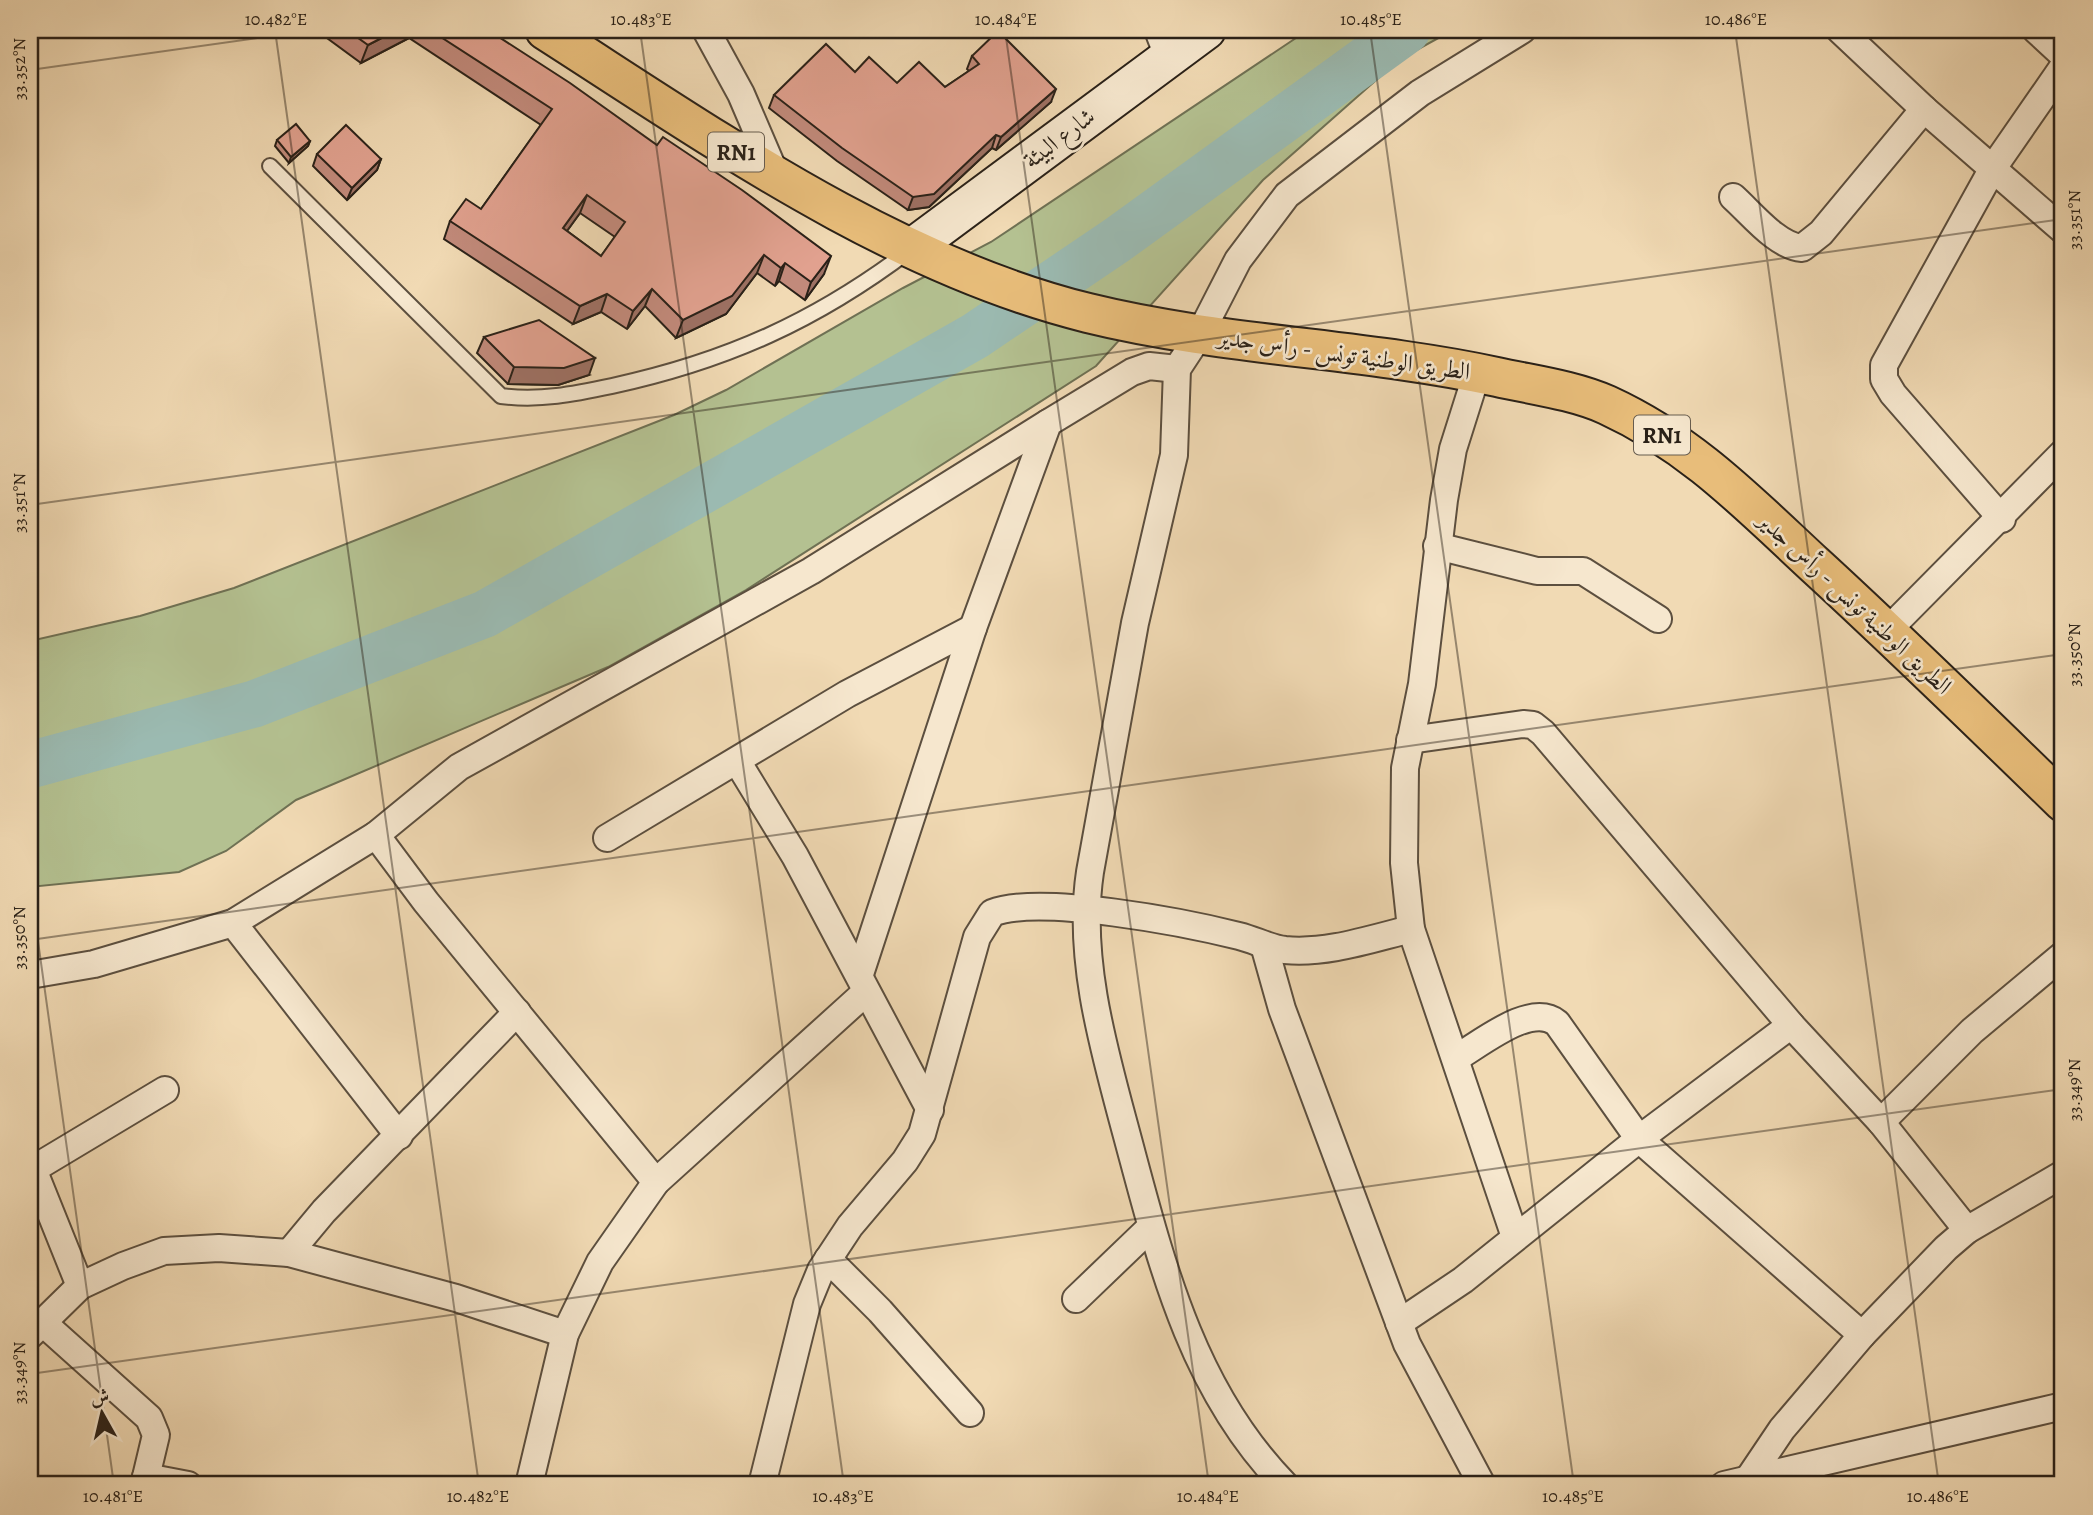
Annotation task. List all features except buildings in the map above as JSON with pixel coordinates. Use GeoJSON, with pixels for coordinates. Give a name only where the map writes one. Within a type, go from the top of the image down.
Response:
{"type":"FeatureCollection","features":[{"type":"Feature","properties":{"kind":"main road","name":"الطريق الوطنية تونس - رأس جدير"},"geometry":{"type":"LineString","coordinates":[[545,30],[777,178],[924,254],[995,285],[1088,313],[1133,322],[1477,373],[1602,403],[1651,427],[1706,463],[1887,631],[2063,802]]}},
{"type":"Feature","properties":{"kind":"street"},"geometry":{"type":"LineString","coordinates":[[706,30],[741,94],[777,178]]}},
{"type":"Feature","properties":{"kind":"street","name":"شارع البيئة"},"geometry":{"type":"LineString","coordinates":[[924,254],[1163,43],[1206,30]]}},
{"type":"Feature","properties":{"kind":"street"},"geometry":{"type":"LineString","coordinates":[[1285,1485],[1248,1439],[1214,1387],[1171,1295],[1108,1056],[1094,987],[1084,910],[1135,623],[1174,455],[1177,369],[1200,334],[1238,261],[1287,195],[1420,93],[1522,30]]}},
{"type":"Feature","properties":{"kind":"street"},"geometry":{"type":"LineString","coordinates":[[1840,30],[1924,109],[2063,230]]}},
{"type":"Feature","properties":{"kind":"street"},"geometry":{"type":"LineString","coordinates":[[2036,30],[2063,55]]}},
{"type":"Feature","properties":{"kind":"street"},"geometry":{"type":"LineString","coordinates":[[2002,519],[1893,394],[1884,379],[1884,365],[1993,168],[2063,67]]}},
{"type":"Feature","properties":{"kind":"street"},"geometry":{"type":"LineString","coordinates":[[1733,197],[1792,247],[1802,248],[1821,233],[1924,109]]}},
{"type":"Feature","properties":{"kind":"street"},"geometry":{"type":"LineString","coordinates":[[30,975],[94,964],[233,923],[376,835],[459,767],[811,570],[1132,372],[1149,366],[1177,369]]}},
{"type":"Feature","properties":{"kind":"street"},"geometry":{"type":"LineString","coordinates":[[1477,373],[1453,449],[1437,546],[1422,684],[1410,740],[1403,817],[1411,929],[1456,1058],[1489,1169],[1515,1237]]}},
{"type":"Feature","properties":{"kind":"street"},"geometry":{"type":"LineString","coordinates":[[529,1485],[565,1334],[600,1262],[656,1182],[863,983],[973,628],[1048,423]]}},
{"type":"Feature","properties":{"kind":"street"},"geometry":{"type":"LineString","coordinates":[[1887,631],[2002,519],[2063,453]]}},
{"type":"Feature","properties":{"kind":"street"},"geometry":{"type":"LineString","coordinates":[[1437,546],[1536,571],[1583,571],[1658,619]]}},
{"type":"Feature","properties":{"kind":"street"},"geometry":{"type":"LineString","coordinates":[[607,838],[901,663],[973,628]]}},
{"type":"Feature","properties":{"kind":"street"},"geometry":{"type":"LineString","coordinates":[[1410,740],[1506,725],[1533,725],[1615,814],[1665,879],[1791,1025],[1881,1122],[1967,1230]]}},
{"type":"Feature","properties":{"kind":"street"},"geometry":{"type":"LineString","coordinates":[[737,761],[863,983],[930,1110]]}},
{"type":"Feature","properties":{"kind":"street"},"geometry":{"type":"LineString","coordinates":[[376,835],[656,1182]]}},
{"type":"Feature","properties":{"kind":"street"},"geometry":{"type":"LineString","coordinates":[[762,1485],[807,1304],[828,1259],[850,1226],[905,1160],[922,1134],[950,1026],[985,920],[992,913],[1013,907],[1084,910],[1200,927],[1264,945],[1310,951],[1411,929]]}},
{"type":"Feature","properties":{"kind":"street"},"geometry":{"type":"LineString","coordinates":[[233,923],[399,1136]]}},
{"type":"Feature","properties":{"kind":"street"},"geometry":{"type":"LineString","coordinates":[[1264,945],[1282,1009],[1407,1344],[1482,1485]]}},
{"type":"Feature","properties":{"kind":"street"},"geometry":{"type":"LineString","coordinates":[[1881,1122],[1972,1031],[2063,954]]}},
{"type":"Feature","properties":{"kind":"street"},"geometry":{"type":"LineString","coordinates":[[289,1253],[324,1211],[517,1012]]}},
{"type":"Feature","properties":{"kind":"street"},"geometry":{"type":"LineString","coordinates":[[1456,1058],[1520,1020],[1536,1015],[1548,1016],[1557,1023],[1639,1139],[1862,1335]]}},
{"type":"Feature","properties":{"kind":"street"},"geometry":{"type":"LineString","coordinates":[[1399,1323],[1463,1280],[1639,1139],[1791,1025]]}},
{"type":"Feature","properties":{"kind":"street"},"geometry":{"type":"LineString","coordinates":[[80,1286],[31,1170],[164,1090]]}},
{"type":"Feature","properties":{"kind":"street"},"geometry":{"type":"LineString","coordinates":[[1743,1483],[1782,1429],[1862,1335],[1946,1248],[1967,1230],[2063,1174]]}},
{"type":"Feature","properties":{"kind":"street"},"geometry":{"type":"LineString","coordinates":[[1076,1299],[1151,1227]]}},
{"type":"Feature","properties":{"kind":"street"},"geometry":{"type":"LineString","coordinates":[[188,1485],[145,1481],[156,1435],[149,1418],[36,1329],[80,1286],[123,1266],[164,1251],[219,1248],[289,1253],[456,1298],[565,1334]]}},
{"type":"Feature","properties":{"kind":"street"},"geometry":{"type":"LineString","coordinates":[[828,1259],[889,1321],[970,1413]]}},
{"type":"Feature","properties":{"kind":"street"},"geometry":{"type":"LineString","coordinates":[[1743,1483],[2063,1406]]}},
{"type":"Feature","properties":{"kind":"lane"},"geometry":{"type":"LineString","coordinates":[[271,166],[501,396],[555,398],[646,378],[738,351],[823,310],[924,254]]}},
{"type":"Feature","properties":{"kind":"green space"},"geometry":{"type":"Polygon","coordinates":[[[1308,30],[1453,30],[1400,59],[1263,180],[1096,366],[746,590],[608,667],[296,800],[226,851],[179,872],[30,887],[30,641],[140,616],[234,588],[674,415],[726,390],[903,288],[991,242],[1308,30]]]}},
{"type":"Feature","properties":{"kind":"waterway"},"geometry":{"type":"LineString","coordinates":[[30,765],[254,704],[485,614],[975,336],[1117,240],[1407,30]]}}]}
